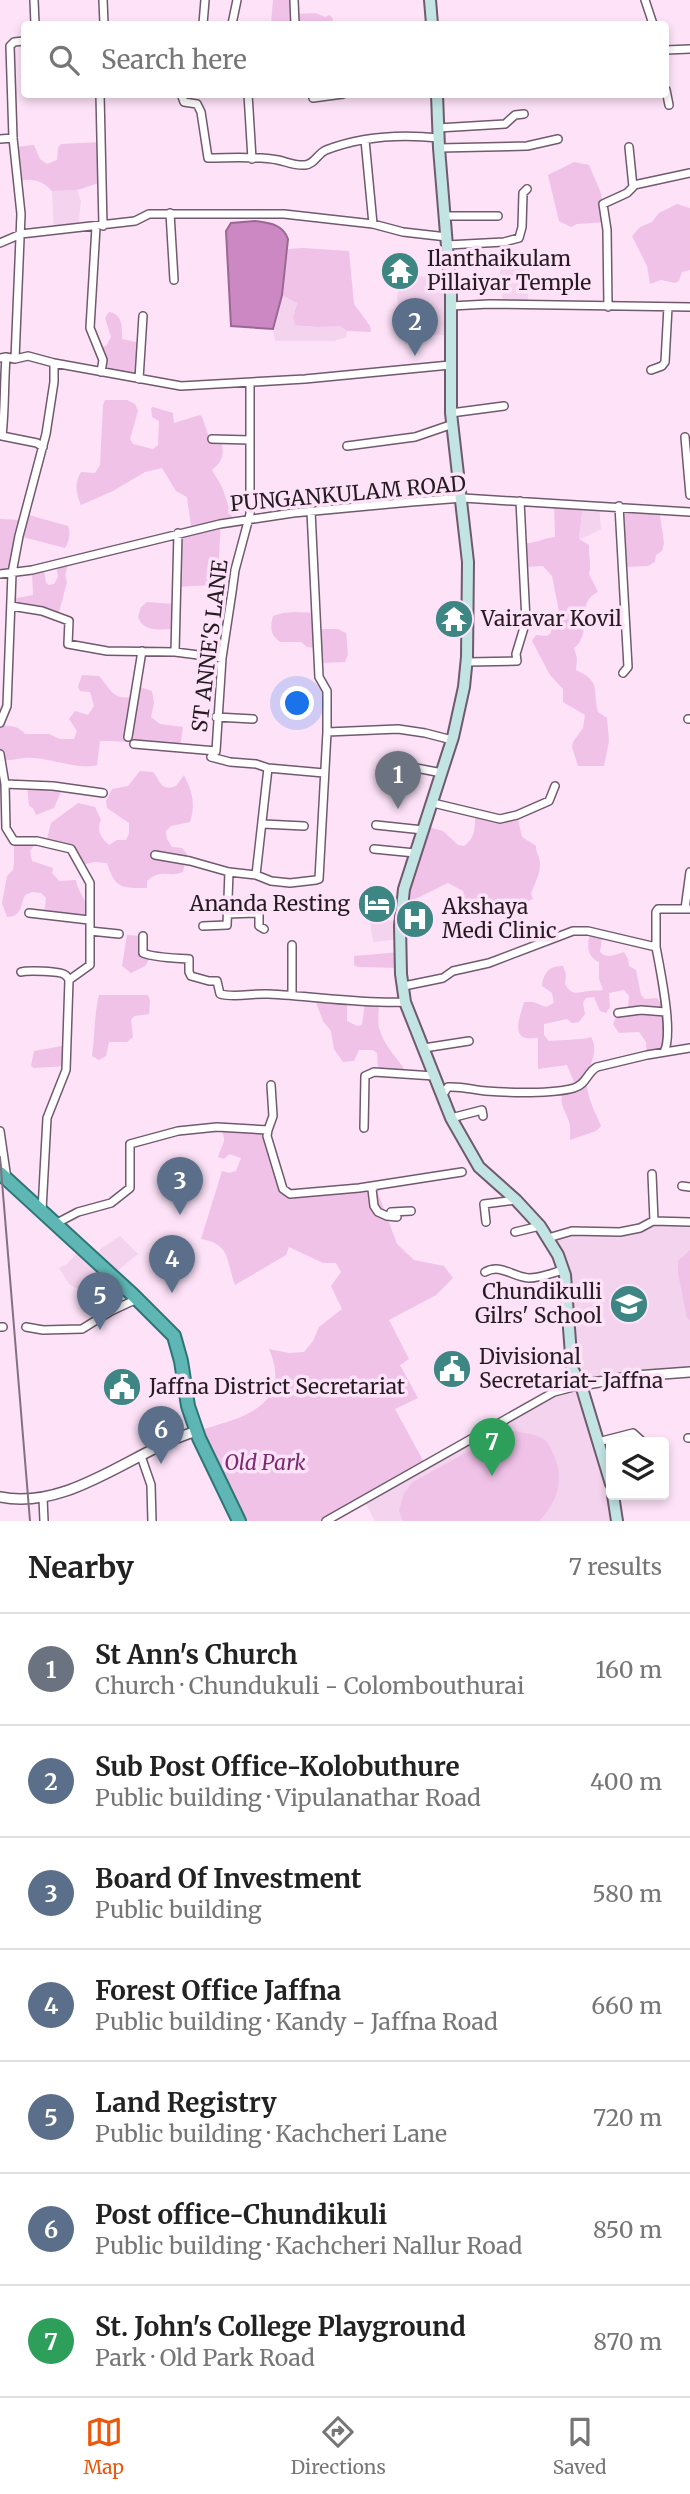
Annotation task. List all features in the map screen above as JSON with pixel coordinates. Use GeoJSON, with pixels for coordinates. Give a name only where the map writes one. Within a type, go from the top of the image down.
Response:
{"type":"FeatureCollection","features":[{"type":"Feature","properties":{"kind":"highway"},"geometry":{"type":"LineString","coordinates":[[3,1177],[138,1299],[174,1336],[188,1406],[239,1521]]}},
{"type":"Feature","properties":{"kind":"main road"},"geometry":{"type":"LineString","coordinates":[[430,0],[432,21]]}},
{"type":"Feature","properties":{"kind":"main road"},"geometry":{"type":"LineString","coordinates":[[437,98],[451,306],[452,418],[463,498],[469,590],[467,662],[452,740],[404,889],[400,926],[405,1002],[451,1118],[479,1167],[540,1226],[558,1255],[563,1270],[572,1368],[581,1385],[606,1466]]}},
{"type":"Feature","properties":{"kind":"main road"},"geometry":{"type":"LineString","coordinates":[[614,1500],[617,1521]]}},
{"type":"Feature","properties":{"kind":"street"},"geometry":{"type":"LineString","coordinates":[[34,0],[34,21]]}},
{"type":"Feature","properties":{"kind":"street"},"geometry":{"type":"LineString","coordinates":[[103,0],[104,21]]}},
{"type":"Feature","properties":{"kind":"street"},"geometry":{"type":"LineString","coordinates":[[203,21],[205,0]]}},
{"type":"Feature","properties":{"kind":"street"},"geometry":{"type":"LineString","coordinates":[[233,21],[237,0]]}},
{"type":"Feature","properties":{"kind":"street"},"geometry":{"type":"LineString","coordinates":[[294,0],[295,21]]}},
{"type":"Feature","properties":{"kind":"street"},"geometry":{"type":"LineString","coordinates":[[645,0],[652,21]]}},
{"type":"Feature","properties":{"kind":"street"},"geometry":{"type":"LineString","coordinates":[[15,359],[21,214],[13,138],[10,46],[14,42],[21,41]]}},
{"type":"Feature","properties":{"kind":"street"},"geometry":{"type":"LineString","coordinates":[[669,50],[690,49]]}},
{"type":"Feature","properties":{"kind":"street"},"geometry":{"type":"LineString","coordinates":[[100,98],[99,227],[90,328],[103,360],[101,372]]}},
{"type":"Feature","properties":{"kind":"street"},"geometry":{"type":"LineString","coordinates":[[182,98],[184,102],[197,104],[201,112],[208,158],[252,159],[307,165],[326,150],[365,140],[403,135],[527,146],[558,139]]}},
{"type":"Feature","properties":{"kind":"street"},"geometry":{"type":"LineString","coordinates":[[248,98],[252,159]]}},
{"type":"Feature","properties":{"kind":"street"},"geometry":{"type":"LineString","coordinates":[[668,98],[669,105]]}},
{"type":"Feature","properties":{"kind":"street"},"geometry":{"type":"LineString","coordinates":[[439,138],[505,124],[515,114],[524,114]]}},
{"type":"Feature","properties":{"kind":"street"},"geometry":{"type":"LineString","coordinates":[[0,138],[13,138]]}},
{"type":"Feature","properties":{"kind":"street"},"geometry":{"type":"LineString","coordinates":[[365,140],[373,224]]}},
{"type":"Feature","properties":{"kind":"street"},"geometry":{"type":"LineString","coordinates":[[629,147],[634,184]]}},
{"type":"Feature","properties":{"kind":"street"},"geometry":{"type":"LineString","coordinates":[[608,306],[607,230],[603,204],[627,192],[634,184],[690,173]]}},
{"type":"Feature","properties":{"kind":"street"},"geometry":{"type":"LineString","coordinates":[[0,243],[21,234],[99,227],[135,221],[149,214],[170,213],[297,215],[373,224],[447,241],[504,242],[519,238],[523,192],[527,189]]}},
{"type":"Feature","properties":{"kind":"street"},"geometry":{"type":"LineString","coordinates":[[170,213],[174,280]]}},
{"type":"Feature","properties":{"kind":"street"},"geometry":{"type":"LineString","coordinates":[[445,216],[498,216]]}},
{"type":"Feature","properties":{"kind":"street"},"geometry":{"type":"LineString","coordinates":[[451,306],[690,307]]}},
{"type":"Feature","properties":{"kind":"street"},"geometry":{"type":"LineString","coordinates":[[651,370],[665,362],[668,307]]}},
{"type":"Feature","properties":{"kind":"street"},"geometry":{"type":"LineString","coordinates":[[139,379],[143,316]]}},
{"type":"Feature","properties":{"kind":"street"},"geometry":{"type":"LineString","coordinates":[[43,447],[37,443],[2,436],[5,404],[3,358],[28,356],[181,386],[250,383],[450,365]]}},
{"type":"Feature","properties":{"kind":"street"},"geometry":{"type":"LineString","coordinates":[[0,723],[7,706],[12,573],[43,447],[54,382],[54,363]]}},
{"type":"Feature","properties":{"kind":"street","name":"ST ANNE'S LANE"},"geometry":{"type":"LineString","coordinates":[[250,383],[249,519],[235,570],[222,658],[216,717],[216,751],[211,757],[268,768],[324,773]]}},
{"type":"Feature","properties":{"kind":"street"},"geometry":{"type":"LineString","coordinates":[[348,446],[415,436],[452,418],[503,406]]}},
{"type":"Feature","properties":{"kind":"street"},"geometry":{"type":"LineString","coordinates":[[685,438],[690,495]]}},
{"type":"Feature","properties":{"kind":"street"},"geometry":{"type":"LineString","coordinates":[[212,439],[250,440]]}},
{"type":"Feature","properties":{"kind":"street","name":"PUNGANKULAM ROAD"},"geometry":{"type":"LineString","coordinates":[[12,573],[178,533],[249,519],[311,511],[463,498],[690,512]]}},
{"type":"Feature","properties":{"kind":"street"},"geometry":{"type":"LineString","coordinates":[[467,662],[517,661],[516,654],[526,621],[520,501]]}},
{"type":"Feature","properties":{"kind":"street"},"geometry":{"type":"LineString","coordinates":[[619,506],[626,595],[628,667],[624,673]]}},
{"type":"Feature","properties":{"kind":"street"},"geometry":{"type":"LineString","coordinates":[[155,855],[290,883],[318,879],[327,691],[319,677],[311,511]]}},
{"type":"Feature","properties":{"kind":"street","name":"ST ANNE'S LANE"},"geometry":{"type":"LineString","coordinates":[[10,606],[42,611],[69,621],[68,644],[107,651],[174,652],[178,533]]}},
{"type":"Feature","properties":{"kind":"street"},"geometry":{"type":"LineString","coordinates":[[0,574],[12,573]]}},
{"type":"Feature","properties":{"kind":"street"},"geometry":{"type":"LineString","coordinates":[[128,737],[142,651]]}},
{"type":"Feature","properties":{"kind":"street"},"geometry":{"type":"LineString","coordinates":[[174,652],[222,658]]}},
{"type":"Feature","properties":{"kind":"street"},"geometry":{"type":"LineString","coordinates":[[216,717],[253,719]]}},
{"type":"Feature","properties":{"kind":"street"},"geometry":{"type":"LineString","coordinates":[[327,732],[398,729],[452,740]]}},
{"type":"Feature","properties":{"kind":"street"},"geometry":{"type":"LineString","coordinates":[[134,744],[216,751]]}},
{"type":"Feature","properties":{"kind":"street"},"geometry":{"type":"LineString","coordinates":[[0,754],[5,784],[4,831],[14,841],[37,841],[71,849],[90,883],[90,965],[69,980]]}},
{"type":"Feature","properties":{"kind":"street"},"geometry":{"type":"LineString","coordinates":[[411,767],[442,773]]}},
{"type":"Feature","properties":{"kind":"street"},"geometry":{"type":"LineString","coordinates":[[256,875],[268,768]]}},
{"type":"Feature","properties":{"kind":"street"},"geometry":{"type":"LineString","coordinates":[[5,784],[53,786],[103,793]]}},
{"type":"Feature","properties":{"kind":"street"},"geometry":{"type":"LineString","coordinates":[[433,803],[500,818],[517,815],[549,801],[555,786]]}},
{"type":"Feature","properties":{"kind":"street"},"geometry":{"type":"LineString","coordinates":[[263,824],[304,826]]}},
{"type":"Feature","properties":{"kind":"street"},"geometry":{"type":"LineString","coordinates":[[376,825],[423,830]]}},
{"type":"Feature","properties":{"kind":"street"},"geometry":{"type":"LineString","coordinates":[[373,849],[415,853]]}},
{"type":"Feature","properties":{"kind":"street"},"geometry":{"type":"LineString","coordinates":[[203,926],[227,925],[229,872]]}},
{"type":"Feature","properties":{"kind":"street"},"geometry":{"type":"LineString","coordinates":[[664,1052],[667,1046],[666,1012],[656,947],[656,912],[658,909],[687,909],[690,872]]}},
{"type":"Feature","properties":{"kind":"street"},"geometry":{"type":"LineString","coordinates":[[29,913],[89,920]]}},
{"type":"Feature","properties":{"kind":"street"},"geometry":{"type":"LineString","coordinates":[[227,914],[258,913],[259,926],[264,929]]}},
{"type":"Feature","properties":{"kind":"street"},"geometry":{"type":"LineString","coordinates":[[90,931],[119,934]]}},
{"type":"Feature","properties":{"kind":"street"},"geometry":{"type":"LineString","coordinates":[[404,986],[443,978],[453,971],[489,963],[573,931],[588,931],[656,947]]}},
{"type":"Feature","properties":{"kind":"street"},"geometry":{"type":"LineString","coordinates":[[143,936],[143,953],[189,959],[191,976],[217,981],[220,994],[230,997],[256,993],[379,1003],[405,1002]]}},
{"type":"Feature","properties":{"kind":"street"},"geometry":{"type":"LineString","coordinates":[[292,945],[292,995]]}},
{"type":"Feature","properties":{"kind":"street"},"geometry":{"type":"LineString","coordinates":[[21,972],[31,970],[39,973],[60,973],[69,980],[65,1070],[47,1118],[42,1211]]}},
{"type":"Feature","properties":{"kind":"street"},"geometry":{"type":"LineString","coordinates":[[618,1013],[641,1010],[666,1012]]}},
{"type":"Feature","properties":{"kind":"street"},"geometry":{"type":"LineString","coordinates":[[424,1048],[469,1041]]}},
{"type":"Feature","properties":{"kind":"street"},"geometry":{"type":"LineString","coordinates":[[442,1096],[448,1087],[456,1086],[486,1091],[529,1092],[573,1088],[583,1084],[590,1070],[597,1067],[690,1048]]}},
{"type":"Feature","properties":{"kind":"street"},"geometry":{"type":"LineString","coordinates":[[364,1128],[365,1076],[374,1072],[434,1076]]}},
{"type":"Feature","properties":{"kind":"street"},"geometry":{"type":"LineString","coordinates":[[271,1085],[273,1116],[268,1130],[269,1143],[286,1193],[324,1192],[462,1172]]}},
{"type":"Feature","properties":{"kind":"street"},"geometry":{"type":"LineString","coordinates":[[451,1118],[482,1110],[484,1116]]}},
{"type":"Feature","properties":{"kind":"street"},"geometry":{"type":"LineString","coordinates":[[55,1224],[78,1212],[111,1203],[130,1188],[130,1144],[178,1131],[217,1127],[268,1130]]}},
{"type":"Feature","properties":{"kind":"street"},"geometry":{"type":"LineString","coordinates":[[0,1131],[3,1177]]}},
{"type":"Feature","properties":{"kind":"street"},"geometry":{"type":"LineString","coordinates":[[652,1174],[654,1221]]}},
{"type":"Feature","properties":{"kind":"street"},"geometry":{"type":"LineString","coordinates":[[376,1185],[372,1189],[374,1206],[382,1214],[397,1217]]}},
{"type":"Feature","properties":{"kind":"street"},"geometry":{"type":"LineString","coordinates":[[486,1222],[484,1204],[516,1200]]}},
{"type":"Feature","properties":{"kind":"street"},"geometry":{"type":"LineString","coordinates":[[382,1214],[411,1211]]}},
{"type":"Feature","properties":{"kind":"street"},"geometry":{"type":"LineString","coordinates":[[548,1238],[572,1231],[620,1232],[640,1228],[654,1221],[690,1222]]}},
{"type":"Feature","properties":{"kind":"street"},"geometry":{"type":"LineString","coordinates":[[515,1232],[540,1226]]}},
{"type":"Feature","properties":{"kind":"street"},"geometry":{"type":"LineString","coordinates":[[485,1272],[491,1268],[501,1268],[516,1276],[528,1278],[563,1270]]}},
{"type":"Feature","properties":{"kind":"street"},"geometry":{"type":"LineString","coordinates":[[26,1327],[43,1330],[82,1329],[111,1311],[138,1299]]}},
{"type":"Feature","properties":{"kind":"street"},"geometry":{"type":"LineString","coordinates":[[326,1521],[554,1392],[635,1376],[690,1372]]}},
{"type":"Feature","properties":{"kind":"street"},"geometry":{"type":"LineString","coordinates":[[0,1497],[43,1498],[75,1487],[197,1431]]}},
{"type":"Feature","properties":{"kind":"street"},"geometry":{"type":"LineString","coordinates":[[617,1437],[633,1433],[637,1437]]}},
{"type":"Feature","properties":{"kind":"street"},"geometry":{"type":"LineString","coordinates":[[598,1442],[606,1440]]}},
{"type":"Feature","properties":{"kind":"street"},"geometry":{"type":"LineString","coordinates":[[141,1456],[152,1485],[152,1521]]}},
{"type":"Feature","properties":{"kind":"street"},"geometry":{"type":"LineString","coordinates":[[43,1498],[44,1521]]}},
{"type":"Feature","properties":{"kind":"shaded area"},"geometry":{"type":"Polygon","coordinates":[[[77,190],[81,201],[78,228],[54,231],[52,191],[77,190]]]}},
{"type":"Feature","properties":{"kind":"shaded area"},"geometry":{"type":"Polygon","coordinates":[[[255,221],[279,227],[288,239],[282,295],[273,329],[231,326],[226,231],[231,223],[255,221]]]}},
{"type":"Feature","properties":{"kind":"shaded area"},"geometry":{"type":"Polygon","coordinates":[[[516,261],[525,272],[529,305],[503,305],[500,271],[507,263],[516,261]]]}},
{"type":"Feature","properties":{"kind":"shaded area"},"geometry":{"type":"Polygon","coordinates":[[[400,275],[445,278],[446,335],[430,335],[418,344],[405,344],[397,298],[400,275]]]}},
{"type":"Feature","properties":{"kind":"shaded area"},"geometry":{"type":"Polygon","coordinates":[[[282,295],[297,302],[293,317],[309,327],[340,326],[347,331],[346,337],[334,341],[275,341],[273,329],[282,295]]]}},
{"type":"Feature","properties":{"kind":"shaded area"},"geometry":{"type":"Polygon","coordinates":[[[583,504],[599,505],[601,529],[579,540],[583,504]]]}},
{"type":"Feature","properties":{"kind":"shaded area"},"geometry":{"type":"Polygon","coordinates":[[[401,920],[401,939],[373,942],[370,921],[401,920]]]}},
{"type":"Feature","properties":{"kind":"shaded area"},"geometry":{"type":"Polygon","coordinates":[[[653,1221],[690,1222],[690,1374],[581,1385],[606,1468],[606,1500],[614,1500],[617,1521],[375,1521],[364,1500],[554,1392],[580,1385],[572,1368],[565,1275],[548,1238],[572,1231],[620,1232],[653,1221]]]}},
{"type":"Feature","properties":{"kind":"shaded area"},"geometry":{"type":"Polygon","coordinates":[[[120,1236],[138,1254],[117,1271],[113,1277],[116,1280],[100,1295],[94,1287],[81,1291],[69,1284],[59,1268],[67,1264],[82,1248],[93,1258],[120,1236]]]}},
{"type":"Feature","properties":{"kind":"green space"},"geometry":{"type":"Polygon","coordinates":[[[273,0],[294,0],[295,14],[316,13],[325,17],[329,15],[333,21],[271,21],[273,0]]]}},
{"type":"Feature","properties":{"kind":"green space"},"geometry":{"type":"Polygon","coordinates":[[[101,142],[103,185],[52,191],[36,181],[18,181],[14,147],[34,145],[40,159],[47,164],[57,160],[61,144],[101,142]]]}},
{"type":"Feature","properties":{"kind":"green space"},"geometry":{"type":"Polygon","coordinates":[[[574,162],[589,165],[601,193],[606,222],[577,224],[571,227],[559,221],[548,175],[574,162]]]}},
{"type":"Feature","properties":{"kind":"green space"},"geometry":{"type":"Polygon","coordinates":[[[677,204],[690,208],[690,270],[682,272],[679,281],[675,283],[661,280],[650,284],[647,266],[632,236],[640,227],[652,222],[659,213],[677,204]]]}},
{"type":"Feature","properties":{"kind":"green space"},"geometry":{"type":"Polygon","coordinates":[[[288,249],[349,251],[354,304],[370,326],[371,332],[347,331],[340,326],[295,325],[293,317],[297,303],[282,295],[288,249]]]}},
{"type":"Feature","properties":{"kind":"green space"},"geometry":{"type":"Polygon","coordinates":[[[109,312],[119,319],[122,339],[141,343],[139,379],[101,372],[103,360],[97,347],[106,346],[111,337],[105,318],[109,312]]]}},
{"type":"Feature","properties":{"kind":"green space"},"geometry":{"type":"Polygon","coordinates":[[[105,400],[127,400],[135,404],[138,411],[130,439],[133,444],[153,449],[158,445],[159,421],[152,417],[153,407],[173,413],[174,423],[200,415],[211,443],[221,439],[222,456],[212,470],[222,487],[233,520],[221,522],[218,569],[211,585],[176,587],[177,529],[191,526],[187,497],[176,491],[162,468],[145,472],[113,491],[81,505],[76,489],[79,476],[81,472],[95,473],[100,465],[105,400]]]}},
{"type":"Feature","properties":{"kind":"green space"},"geometry":{"type":"Polygon","coordinates":[[[554,502],[583,504],[579,539],[589,545],[589,574],[598,592],[587,603],[583,634],[574,648],[576,670],[593,682],[598,712],[607,718],[609,741],[604,766],[578,766],[572,747],[583,728],[585,715],[563,702],[563,689],[550,675],[532,641],[536,635],[547,636],[551,633],[552,617],[559,612],[552,576],[543,566],[524,567],[523,543],[555,537],[554,502]]]}},
{"type":"Feature","properties":{"kind":"green space"},"geometry":{"type":"Polygon","coordinates":[[[619,506],[659,509],[664,543],[655,562],[648,566],[624,567],[619,506]]]}},
{"type":"Feature","properties":{"kind":"green space"},"geometry":{"type":"Polygon","coordinates":[[[25,514],[68,526],[68,543],[65,548],[19,536],[12,573],[0,574],[0,519],[23,520],[25,514]]]}},
{"type":"Feature","properties":{"kind":"green space"},"geometry":{"type":"Polygon","coordinates":[[[69,560],[65,576],[67,582],[58,616],[11,606],[11,595],[17,598],[33,595],[32,570],[43,566],[46,582],[48,585],[54,584],[58,577],[56,564],[69,560]]]}},
{"type":"Feature","properties":{"kind":"green space"},"geometry":{"type":"Polygon","coordinates":[[[147,602],[175,604],[175,629],[153,629],[144,626],[138,617],[141,607],[147,602]]]}},
{"type":"Feature","properties":{"kind":"green space"},"geometry":{"type":"Polygon","coordinates":[[[294,612],[316,613],[317,629],[338,629],[346,633],[348,654],[345,662],[319,663],[318,648],[307,647],[301,642],[280,642],[272,630],[273,616],[294,612]]]}},
{"type":"Feature","properties":{"kind":"green space"},"geometry":{"type":"Polygon","coordinates":[[[82,675],[99,676],[112,692],[120,697],[132,697],[137,686],[152,691],[154,703],[151,717],[160,724],[183,727],[180,748],[100,741],[97,765],[81,766],[33,758],[1,760],[5,784],[0,786],[0,726],[14,727],[25,734],[49,734],[60,739],[74,739],[77,731],[69,719],[75,711],[88,715],[94,706],[90,692],[80,691],[78,687],[82,675]]]}},
{"type":"Feature","properties":{"kind":"green space"},"geometry":{"type":"Polygon","coordinates":[[[140,771],[153,772],[167,788],[176,786],[184,775],[187,781],[193,803],[190,822],[171,826],[166,831],[172,847],[182,848],[187,854],[183,872],[152,877],[147,881],[147,888],[125,887],[113,878],[107,863],[82,865],[71,849],[46,843],[51,823],[78,803],[95,807],[101,820],[100,834],[109,845],[117,840],[126,840],[129,823],[107,808],[106,801],[112,789],[128,786],[140,771]]]}},
{"type":"Feature","properties":{"kind":"green space"},"geometry":{"type":"Polygon","coordinates":[[[27,785],[63,787],[54,808],[36,815],[29,806],[27,785]]]}},
{"type":"Feature","properties":{"kind":"green space"},"geometry":{"type":"Polygon","coordinates":[[[475,813],[500,819],[517,815],[522,837],[536,846],[540,862],[531,894],[533,899],[498,914],[487,906],[467,910],[463,891],[448,883],[411,901],[402,909],[425,826],[443,831],[458,845],[464,846],[473,835],[475,813]]]}},
{"type":"Feature","properties":{"kind":"green space"},"geometry":{"type":"Polygon","coordinates":[[[14,841],[37,841],[30,851],[32,861],[53,868],[52,873],[59,881],[76,880],[86,902],[89,920],[44,914],[46,898],[41,893],[32,892],[25,895],[18,913],[7,917],[2,903],[7,876],[13,870],[14,841]]]}},
{"type":"Feature","properties":{"kind":"green space"},"geometry":{"type":"Polygon","coordinates":[[[591,932],[602,938],[600,952],[606,956],[624,952],[629,966],[636,970],[641,995],[645,999],[657,998],[661,1004],[666,1023],[664,1052],[647,1055],[646,1042],[639,1032],[619,1033],[613,1024],[618,1013],[628,1009],[629,996],[624,990],[609,993],[610,1007],[606,1013],[600,1011],[594,997],[586,998],[583,1003],[585,1014],[579,1022],[572,1023],[567,1019],[544,1024],[544,1035],[549,1041],[591,1037],[594,1043],[587,1088],[601,1126],[596,1131],[570,1140],[570,1124],[562,1106],[562,1098],[565,1089],[576,1087],[567,1065],[538,1069],[538,1038],[522,1036],[518,1028],[524,1002],[546,1007],[554,1003],[552,993],[542,986],[545,974],[554,967],[563,966],[565,984],[573,992],[603,990],[599,979],[599,962],[592,957],[589,950],[591,932]]]}},
{"type":"Feature","properties":{"kind":"green space"},"geometry":{"type":"Polygon","coordinates":[[[127,935],[143,936],[143,953],[151,956],[145,966],[131,973],[122,966],[127,935]]]}},
{"type":"Feature","properties":{"kind":"green space"},"geometry":{"type":"Polygon","coordinates":[[[401,952],[401,968],[354,965],[354,956],[401,952]]]}},
{"type":"Feature","properties":{"kind":"green space"},"geometry":{"type":"Polygon","coordinates":[[[99,995],[148,995],[150,1001],[149,1014],[134,1016],[131,1020],[133,1037],[127,1042],[109,1042],[106,1056],[99,1060],[92,1056],[99,995]]]}},
{"type":"Feature","properties":{"kind":"green space"},"geometry":{"type":"Polygon","coordinates":[[[314,997],[347,1000],[347,1021],[357,1026],[362,1025],[365,1002],[379,1003],[382,1037],[408,1075],[384,1073],[378,1067],[377,1053],[373,1050],[359,1050],[354,1061],[343,1062],[334,1049],[331,1031],[323,1021],[314,997]]]}},
{"type":"Feature","properties":{"kind":"green space"},"geometry":{"type":"Polygon","coordinates":[[[67,1045],[66,1066],[31,1066],[34,1051],[67,1045]]]}},
{"type":"Feature","properties":{"kind":"green space","name":"Old Park"},"geometry":{"type":"Polygon","coordinates":[[[268,1130],[286,1193],[384,1184],[378,1193],[397,1244],[414,1260],[444,1266],[453,1278],[436,1295],[389,1320],[409,1359],[400,1365],[418,1398],[395,1409],[426,1466],[326,1521],[239,1521],[197,1431],[230,1421],[258,1407],[269,1397],[274,1385],[275,1369],[269,1349],[289,1353],[304,1352],[319,1327],[342,1309],[331,1286],[341,1272],[336,1263],[323,1263],[289,1247],[286,1255],[235,1285],[223,1249],[211,1241],[201,1239],[222,1171],[236,1171],[241,1158],[229,1154],[224,1159],[218,1157],[224,1141],[221,1131],[268,1130]]]}},
{"type":"Feature","properties":{"kind":"green space"},"geometry":{"type":"Polygon","coordinates":[[[690,1250],[690,1320],[687,1318],[678,1261],[690,1250]]]}},
{"type":"Feature","properties":{"kind":"green space"},"geometry":{"type":"Polygon","coordinates":[[[515,1431],[544,1439],[556,1460],[558,1488],[551,1505],[539,1521],[403,1521],[399,1511],[404,1493],[413,1482],[487,1441],[515,1431]]]}},
{"type":"Feature","properties":{"kind":"railway"},"geometry":{"type":"LineString","coordinates":[[0,1157],[30,1521]]}},
{"type":"Feature","properties":{"kind":"place","name":"Ilanthaikulam Pillaiyar Temple"},"geometry":{"type":"Point","coordinates":[400,271]}},
{"type":"Feature","properties":{"kind":"place","name":"Sub Post Office-Kolobuthure"},"geometry":{"type":"Point","coordinates":[415,356]}},
{"type":"Feature","properties":{"kind":"place","name":"Vairavar Kovil"},"geometry":{"type":"Point","coordinates":[454,619]}},
{"type":"Feature","properties":{"kind":"place","name":"St Ann's Church"},"geometry":{"type":"Point","coordinates":[398,809]}},
{"type":"Feature","properties":{"kind":"place","name":"Ananda Resting"},"geometry":{"type":"Point","coordinates":[377,904]}},
{"type":"Feature","properties":{"kind":"place","name":"Akshaya Medi Clinic"},"geometry":{"type":"Point","coordinates":[415,919]}},
{"type":"Feature","properties":{"kind":"place","name":"Board Of Investment"},"geometry":{"type":"Point","coordinates":[180,1215]}},
{"type":"Feature","properties":{"kind":"place","name":"Forest Office Jaffna"},"geometry":{"type":"Point","coordinates":[172,1293]}},
{"type":"Feature","properties":{"kind":"place","name":"Chundikulli Gilrs' School"},"geometry":{"type":"Point","coordinates":[629,1304]}},
{"type":"Feature","properties":{"kind":"place","name":"Land Registry"},"geometry":{"type":"Point","coordinates":[100,1330]}},
{"type":"Feature","properties":{"kind":"place","name":"Divisional Secretariat- Jaffna"},"geometry":{"type":"Point","coordinates":[452,1369]}},
{"type":"Feature","properties":{"kind":"place","name":"Jaffna District Secretariat"},"geometry":{"type":"Point","coordinates":[122,1387]}},
{"type":"Feature","properties":{"kind":"place","name":"Post office-Chundikuli"},"geometry":{"type":"Point","coordinates":[161,1464]}},
{"type":"Feature","properties":{"kind":"place","name":"St. John's College Playground"},"geometry":{"type":"Point","coordinates":[492,1476]}}]}
